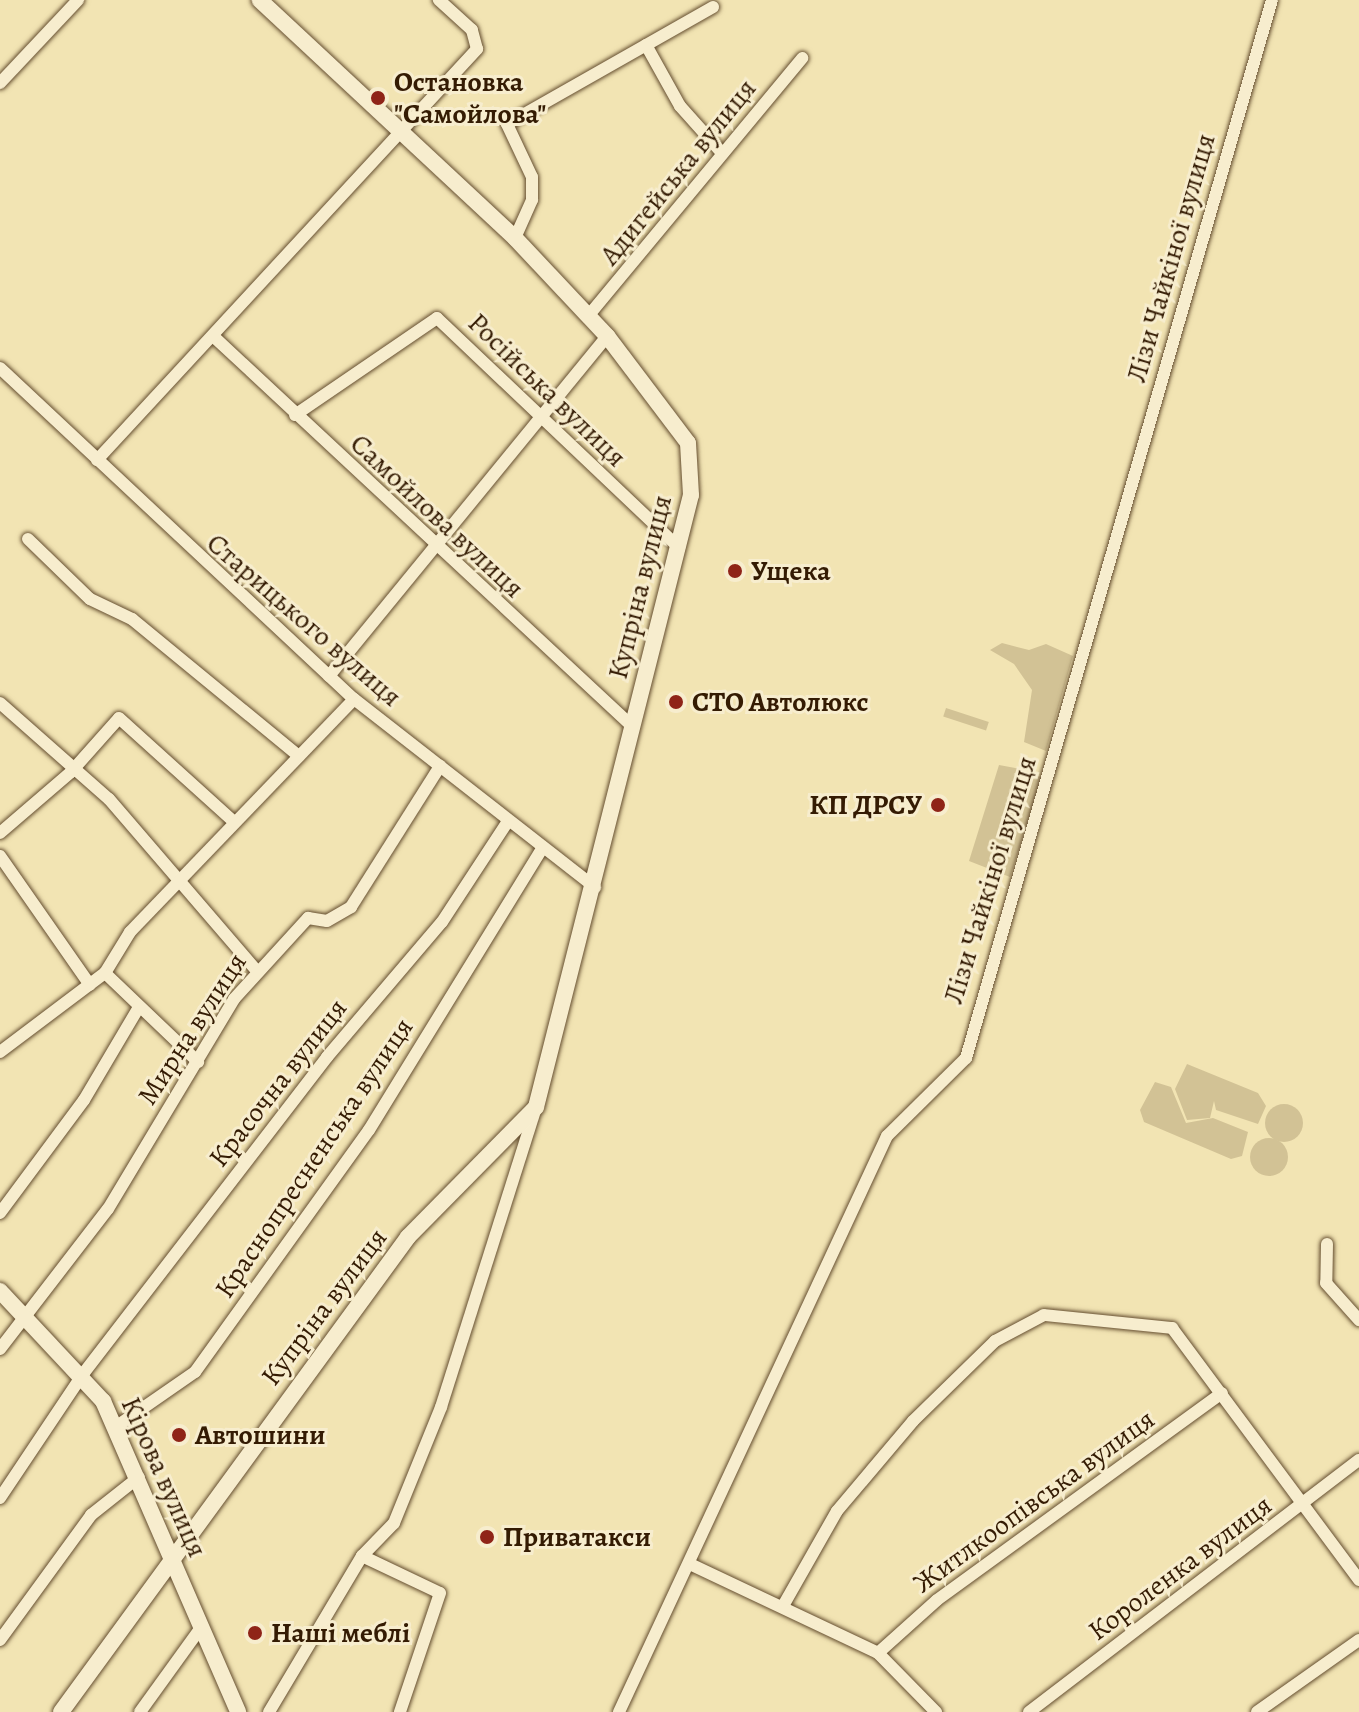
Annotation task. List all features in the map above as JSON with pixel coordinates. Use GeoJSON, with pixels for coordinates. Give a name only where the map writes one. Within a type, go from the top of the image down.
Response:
{"type":"FeatureCollection","features":[{"type":"Feature","properties":{"kind":"main road","name":"Купріна вулиця"},"geometry":{"type":"LineString","coordinates":[[61,1712],[172,1555],[408,1237],[536,1107],[595,887],[691,495],[688,443],[662,399],[589,315],[515,238],[260,0]]}},
{"type":"Feature","properties":{"kind":"main road","name":"Кірова вулиця"},"geometry":{"type":"LineString","coordinates":[[0,1291],[83,1374],[117,1426],[238,1712]]}},
{"type":"Feature","properties":{"kind":"street"},"geometry":{"type":"LineString","coordinates":[[0,83],[78,0]]}},
{"type":"Feature","properties":{"kind":"street"},"geometry":{"type":"LineString","coordinates":[[97,460],[477,49],[472,30],[439,0]]}},
{"type":"Feature","properties":{"kind":"street","name":"Лізи Чайкіної вулиця"},"geometry":{"type":"LineString","coordinates":[[619,1712],[692,1565],[887,1136],[966,1058],[1272,0]]}},
{"type":"Feature","properties":{"kind":"street"},"geometry":{"type":"LineString","coordinates":[[515,238],[532,200],[532,177],[507,124],[713,7]]}},
{"type":"Feature","properties":{"kind":"street"},"geometry":{"type":"LineString","coordinates":[[646,45],[680,106],[722,153]]}},
{"type":"Feature","properties":{"kind":"street","name":"Адигейська вулиця"},"geometry":{"type":"LineString","coordinates":[[589,315],[802,58]]}},
{"type":"Feature","properties":{"kind":"street","name":"Російська вулиця"},"geometry":{"type":"LineString","coordinates":[[295,415],[437,318],[679,548]]}},
{"type":"Feature","properties":{"kind":"street","name":"Самойлова вулиця"},"geometry":{"type":"LineString","coordinates":[[213,336],[434,549],[632,726]]}},
{"type":"Feature","properties":{"kind":"street"},"geometry":{"type":"LineString","coordinates":[[329,676],[607,336]]}},
{"type":"Feature","properties":{"kind":"street","name":"Старицького вулиця"},"geometry":{"type":"LineString","coordinates":[[0,368],[354,699],[595,887]]}},
{"type":"Feature","properties":{"kind":"street"},"geometry":{"type":"LineString","coordinates":[[28,539],[90,599],[132,619],[299,756]]}},
{"type":"Feature","properties":{"kind":"street"},"geometry":{"type":"LineString","coordinates":[[0,1052],[105,973],[130,932],[177,885],[232,820],[354,699]]}},
{"type":"Feature","properties":{"kind":"street"},"geometry":{"type":"LineString","coordinates":[[0,703],[71,772],[109,799],[177,885],[256,970]]}},
{"type":"Feature","properties":{"kind":"street"},"geometry":{"type":"LineString","coordinates":[[0,833],[71,772],[119,718],[232,820]]}},
{"type":"Feature","properties":{"kind":"street","name":"Мирна вулиця"},"geometry":{"type":"LineString","coordinates":[[0,1349],[108,1209],[256,970],[308,918],[337,918],[351,907],[440,766]]}},
{"type":"Feature","properties":{"kind":"street","name":"Красочна вулиця"},"geometry":{"type":"LineString","coordinates":[[83,1374],[327,1057],[442,922],[508,821]]}},
{"type":"Feature","properties":{"kind":"street","name":"Краснопресненська вулиця"},"geometry":{"type":"LineString","coordinates":[[117,1426],[195,1372],[369,1130],[543,847]]}},
{"type":"Feature","properties":{"kind":"street"},"geometry":{"type":"LineString","coordinates":[[0,856],[90,985]]}},
{"type":"Feature","properties":{"kind":"street"},"geometry":{"type":"LineString","coordinates":[[105,973],[198,1062]]}},
{"type":"Feature","properties":{"kind":"street"},"geometry":{"type":"LineString","coordinates":[[0,1213],[84,1100],[139,1007]]}},
{"type":"Feature","properties":{"kind":"street","name":"Купріна вулиця"},"geometry":{"type":"LineString","coordinates":[[269,1712],[362,1556],[394,1523],[441,1407],[536,1107]]}},
{"type":"Feature","properties":{"kind":"street"},"geometry":{"type":"LineString","coordinates":[[1327,1244],[1326,1283],[1359,1320]]}},
{"type":"Feature","properties":{"kind":"street"},"geometry":{"type":"LineString","coordinates":[[783,1606],[837,1511],[995,1341],[1044,1315],[1172,1328],[1359,1580]]}},
{"type":"Feature","properties":{"kind":"street"},"geometry":{"type":"LineString","coordinates":[[0,1498],[83,1374]]}},
{"type":"Feature","properties":{"kind":"street","name":"Житлкоопівська вулиця"},"geometry":{"type":"LineString","coordinates":[[878,1653],[937,1600],[1222,1393]]}},
{"type":"Feature","properties":{"kind":"street","name":"Короленка вулиця"},"geometry":{"type":"LineString","coordinates":[[1029,1712],[1359,1460]]}},
{"type":"Feature","properties":{"kind":"street"},"geometry":{"type":"LineString","coordinates":[[0,1640],[91,1515],[139,1477]]}},
{"type":"Feature","properties":{"kind":"street"},"geometry":{"type":"LineString","coordinates":[[362,1556],[440,1593],[400,1712]]}},
{"type":"Feature","properties":{"kind":"street"},"geometry":{"type":"LineString","coordinates":[[692,1565],[878,1653],[936,1712]]}},
{"type":"Feature","properties":{"kind":"street"},"geometry":{"type":"LineString","coordinates":[[140,1712],[202,1626]]}},
{"type":"Feature","properties":{"kind":"street"},"geometry":{"type":"LineString","coordinates":[[1257,1712],[1359,1640]]}},
{"type":"Feature","properties":{"kind":"shaded area"},"geometry":{"type":"Polygon","coordinates":[[[1002,643],[1029,650],[1046,644],[1073,656],[1046,751],[1024,742],[1032,690],[1014,664],[990,650],[1002,643]]]}},
{"type":"Feature","properties":{"kind":"shaded area"},"geometry":{"type":"Polygon","coordinates":[[[946,708],[989,722],[986,730],[943,717],[946,708]]]}},
{"type":"Feature","properties":{"kind":"shaded area"},"geometry":{"type":"Polygon","coordinates":[[[999,765],[1026,770],[1021,790],[1028,792],[1033,775],[1042,777],[1010,877],[969,861],[999,765]]]}},
{"type":"Feature","properties":{"kind":"shaded area"},"geometry":{"type":"Polygon","coordinates":[[[1187,1064],[1258,1093],[1266,1106],[1258,1124],[1216,1110],[1214,1101],[1210,1118],[1187,1120],[1175,1089],[1187,1064]]]}},
{"type":"Feature","properties":{"kind":"shaded area"},"geometry":{"type":"Polygon","coordinates":[[[1155,1082],[1171,1087],[1186,1123],[1213,1118],[1248,1132],[1242,1156],[1231,1159],[1144,1122],[1140,1110],[1155,1082]]]}},
{"type":"Feature","properties":{"kind":"shaded area"},"geometry":{"type":"Polygon","coordinates":[[[1284,1104],[1297,1110],[1303,1123],[1297,1136],[1284,1142],[1271,1136],[1265,1123],[1271,1110],[1284,1104]]]}},
{"type":"Feature","properties":{"kind":"shaded area"},"geometry":{"type":"Polygon","coordinates":[[[1269,1138],[1283,1143],[1288,1157],[1283,1171],[1269,1176],[1255,1171],[1250,1157],[1255,1143],[1269,1138]]]}},
{"type":"Feature","properties":{"kind":"place","name":"Остановка \"Самойлова\""},"geometry":{"type":"Point","coordinates":[378,98]}},
{"type":"Feature","properties":{"kind":"place","name":"Ущека"},"geometry":{"type":"Point","coordinates":[735,571]}},
{"type":"Feature","properties":{"kind":"place","name":"СТО Автолюкс"},"geometry":{"type":"Point","coordinates":[676,702]}},
{"type":"Feature","properties":{"kind":"place","name":"КП ДРСУ"},"geometry":{"type":"Point","coordinates":[938,805]}},
{"type":"Feature","properties":{"kind":"place","name":"Автошини"},"geometry":{"type":"Point","coordinates":[179,1435]}},
{"type":"Feature","properties":{"kind":"place","name":"Приватакси"},"geometry":{"type":"Point","coordinates":[487,1537]}},
{"type":"Feature","properties":{"kind":"place","name":"Наші меблі"},"geometry":{"type":"Point","coordinates":[255,1633]}}]}
